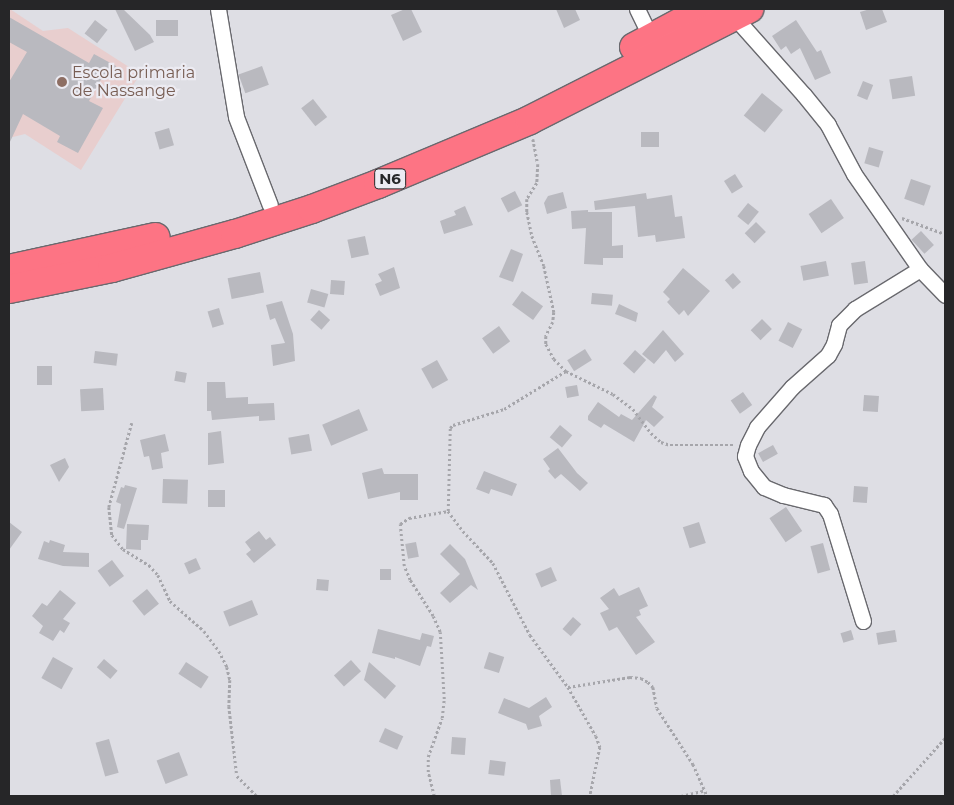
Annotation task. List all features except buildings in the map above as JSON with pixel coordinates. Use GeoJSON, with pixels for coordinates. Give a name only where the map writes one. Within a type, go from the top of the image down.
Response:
{"type":"FeatureCollection","features":[{"type":"Feature","properties":{"kind":"highway","name":"N6"},"geometry":{"type":"LineString","coordinates":[[9,269],[215,222],[270,205],[396,158],[531,102],[705,9]]}},
{"type":"Feature","properties":{"kind":"highway","name":"N6"},"geometry":{"type":"LineString","coordinates":[[9,289],[112,268],[271,223],[378,184],[526,122],[737,11]]}},
{"type":"Feature","properties":{"kind":"street"},"geometry":{"type":"LineString","coordinates":[[218,9],[236,117],[270,205]]}},
{"type":"Feature","properties":{"kind":"street"},"geometry":{"type":"LineString","coordinates":[[637,9],[651,38]]}},
{"type":"Feature","properties":{"kind":"street"},"geometry":{"type":"LineString","coordinates":[[737,11],[828,125],[854,174],[877,208],[920,269],[945,295]]}},
{"type":"Feature","properties":{"kind":"street"},"geometry":{"type":"LineString","coordinates":[[863,621],[830,514],[824,506],[783,496],[764,487],[751,471],[745,456],[748,445],[757,428],[792,387],[828,354],[834,344],[839,325],[850,314],[920,269]]}},
{"type":"Feature","properties":{"kind":"path"},"geometry":{"type":"LineString","coordinates":[[526,122],[538,164],[537,183],[527,199],[527,212],[532,236],[544,266],[554,312],[553,322],[546,336],[546,344],[554,359],[566,371],[613,394],[633,409],[650,433],[661,442],[670,445],[748,445]]}},
{"type":"Feature","properties":{"kind":"path"},"geometry":{"type":"LineString","coordinates":[[877,208],[945,234]]}},
{"type":"Feature","properties":{"kind":"path"},"geometry":{"type":"LineString","coordinates":[[566,371],[504,409],[453,425],[450,428],[448,511],[463,532],[493,563],[530,635],[568,687],[600,747],[590,796]]}},
{"type":"Feature","properties":{"kind":"path"},"geometry":{"type":"LineString","coordinates":[[132,423],[109,508],[112,535],[123,549],[149,565],[158,575],[170,601],[199,626],[219,651],[230,680],[228,706],[237,776],[257,796]]}},
{"type":"Feature","properties":{"kind":"path"},"geometry":{"type":"LineString","coordinates":[[434,796],[428,772],[428,757],[442,718],[444,699],[440,632],[433,616],[410,580],[404,566],[400,524],[409,518],[448,511]]}},
{"type":"Feature","properties":{"kind":"path"},"geometry":{"type":"LineString","coordinates":[[568,687],[630,677],[641,678],[648,682],[654,687],[657,708],[693,764],[703,791],[707,796]]}},
{"type":"Feature","properties":{"kind":"path"},"geometry":{"type":"LineString","coordinates":[[893,796],[945,738]]}},
{"type":"Feature","properties":{"kind":"path"},"geometry":{"type":"LineString","coordinates":[[681,796],[703,791]]}},
{"type":"Feature","properties":{"kind":"shaded area"},"geometry":{"type":"Polygon","coordinates":[[[10,9],[43,31],[68,28],[140,74],[81,170],[25,134],[9,138],[10,9]]]}},
{"type":"Feature","properties":{"kind":"place","name":"Escola primaria de Nassange"},"geometry":{"type":"Point","coordinates":[62,82]}}]}
